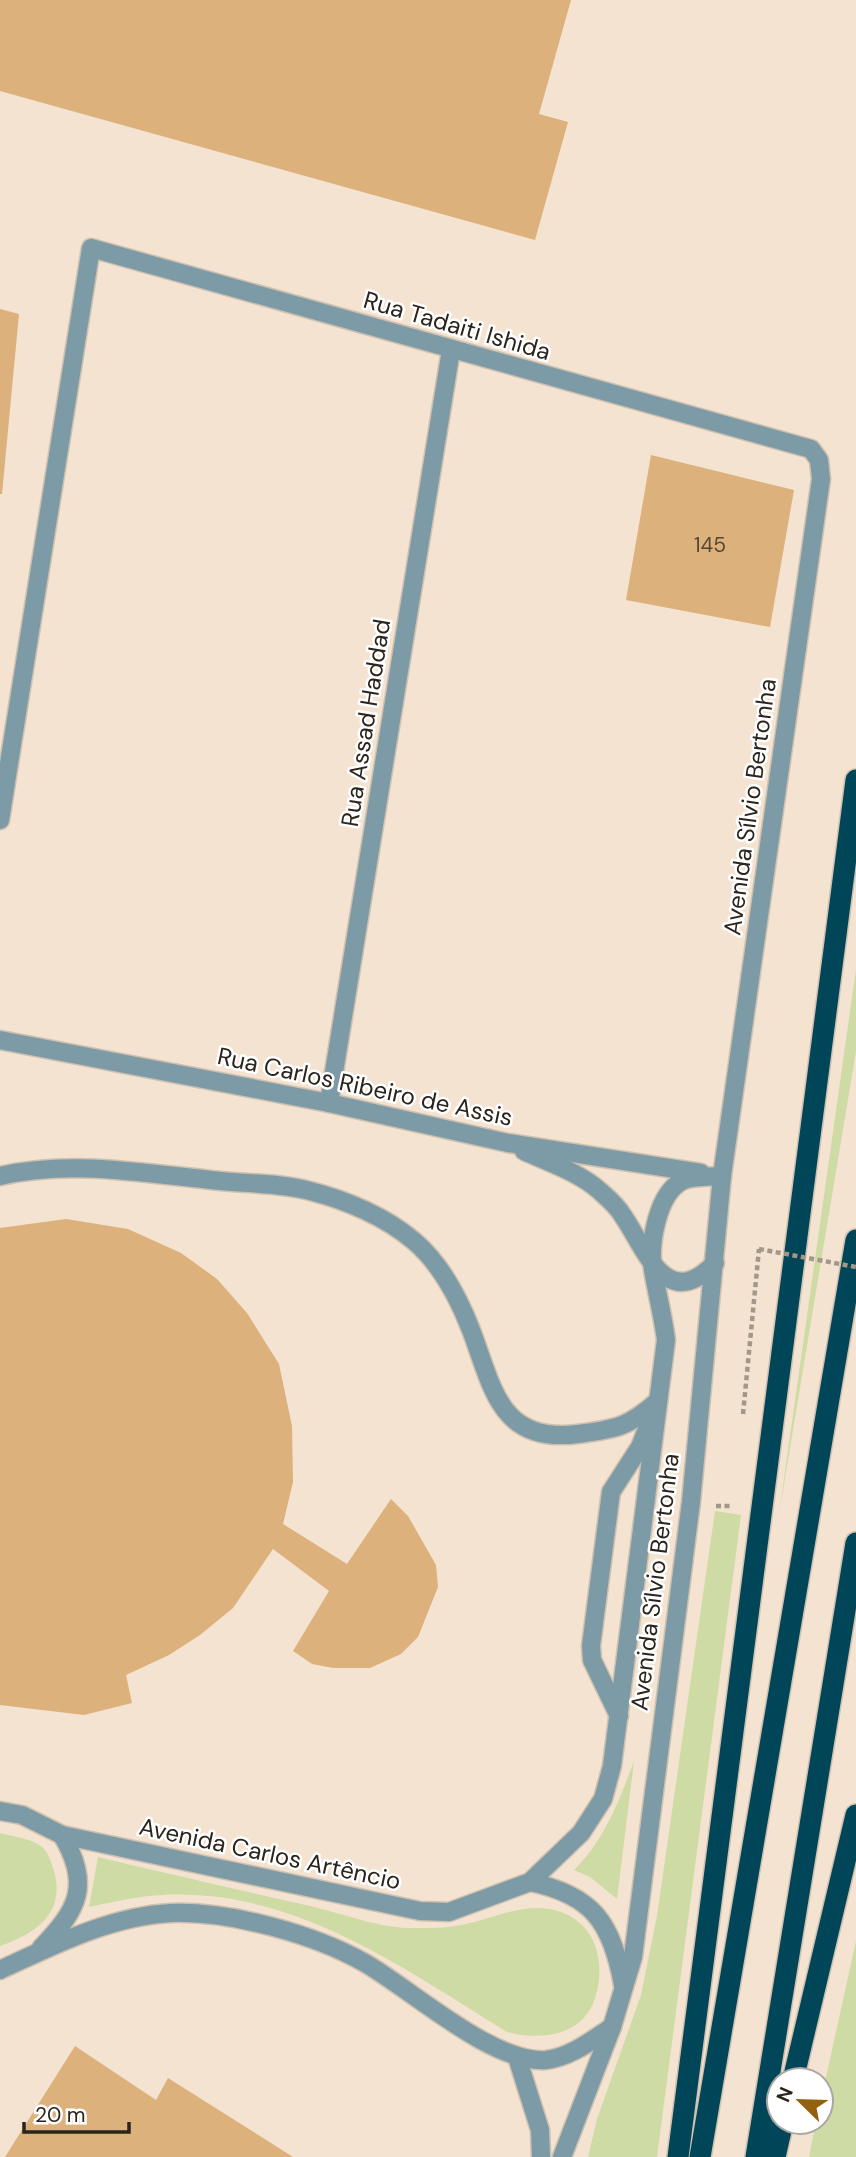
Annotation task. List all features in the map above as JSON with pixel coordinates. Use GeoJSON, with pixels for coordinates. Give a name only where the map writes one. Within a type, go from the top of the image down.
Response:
{"type":"FeatureCollection","features":[{"type":"Feature","properties":{"kind":"highway"},"geometry":{"type":"LineString","coordinates":[[678,2157],[856,780]]}},
{"type":"Feature","properties":{"kind":"highway"},"geometry":{"type":"LineString","coordinates":[[700,2157],[856,1240]]}},
{"type":"Feature","properties":{"kind":"highway"},"geometry":{"type":"LineString","coordinates":[[756,2157],[856,1543]]}},
{"type":"Feature","properties":{"kind":"highway"},"geometry":{"type":"LineString","coordinates":[[796,2066],[856,1815]]}},
{"type":"Feature","properties":{"kind":"highway"},"geometry":{"type":"LineString","coordinates":[[775,2157],[780,2136]]}},
{"type":"Feature","properties":{"kind":"street","name":"Rua Tadaiti Ishida"},"geometry":{"type":"LineString","coordinates":[[0,820],[92,248],[810,449]]}},
{"type":"Feature","properties":{"kind":"street","name":"Rua Assad Haddad"},"geometry":{"type":"LineString","coordinates":[[329,1103],[451,350]]}},
{"type":"Feature","properties":{"kind":"street","name":"Avenida Sílvio Bertonha"},"geometry":{"type":"LineString","coordinates":[[562,2157],[612,2027],[633,1957],[691,1502],[722,1176],[821,479],[820,460],[810,449]]}},
{"type":"Feature","properties":{"kind":"street","name":"Rua Carlos Ribeiro de Assis"},"geometry":{"type":"LineString","coordinates":[[0,1040],[329,1103],[508,1143],[722,1176]]}},
{"type":"Feature","properties":{"kind":"street"},"geometry":{"type":"LineString","coordinates":[[508,1143],[598,1189],[622,1214],[652,1268],[667,1277],[685,1282],[701,1278],[715,1263]]}},
{"type":"Feature","properties":{"kind":"street"},"geometry":{"type":"LineString","coordinates":[[0,1176],[29,1169],[84,1168],[308,1190],[366,1210],[414,1241],[445,1278],[470,1328],[491,1389],[501,1407],[517,1423],[541,1434],[565,1436],[602,1431],[631,1424],[659,1401]]}},
{"type":"Feature","properties":{"kind":"street","name":"Avenida Sílvio Bertonha"},"geometry":{"type":"LineString","coordinates":[[530,1882],[581,1833],[603,1798],[612,1766],[666,1340],[652,1268],[653,1241],[660,1212],[670,1192],[684,1180],[722,1176]]}},
{"type":"Feature","properties":{"kind":"street"},"geometry":{"type":"LineString","coordinates":[[619,1716],[592,1660],[591,1646],[611,1492],[640,1447],[659,1401]]}},
{"type":"Feature","properties":{"kind":"street","name":"Avenida Carlos Artêncio"},"geometry":{"type":"LineString","coordinates":[[0,1811],[22,1815],[62,1835],[420,1911],[449,1912],[530,1882]]}},
{"type":"Feature","properties":{"kind":"street"},"geometry":{"type":"LineString","coordinates":[[37,1953],[66,1923],[76,1900],[80,1877],[74,1856],[62,1835]]}},
{"type":"Feature","properties":{"kind":"street"},"geometry":{"type":"LineString","coordinates":[[530,1882],[562,1888],[589,1907],[605,1927],[617,1952],[624,1992]]}},
{"type":"Feature","properties":{"kind":"street"},"geometry":{"type":"LineString","coordinates":[[0,1970],[122,1919],[172,1913],[225,1918],[275,1928],[326,1945],[365,1963],[478,2038],[517,2057],[546,2060],[574,2052],[612,2027]]}},
{"type":"Feature","properties":{"kind":"street"},"geometry":{"type":"LineString","coordinates":[[517,2057],[540,2130],[541,2157]]}},
{"type":"Feature","properties":{"kind":"path"},"geometry":{"type":"LineString","coordinates":[[741,1426],[760,1249],[856,1267]]}},
{"type":"Feature","properties":{"kind":"path"},"geometry":{"type":"LineString","coordinates":[[691,1502],[733,1508],[734,1494]]}},
{"type":"Feature","properties":{"kind":"green space"},"geometry":{"type":"Polygon","coordinates":[[[856,969],[856,1051],[779,1514],[856,969]]]}},
{"type":"Feature","properties":{"kind":"green space"},"geometry":{"type":"Polygon","coordinates":[[[715,1511],[741,1515],[657,2157],[588,2157],[597,2119],[641,1995],[657,1916],[715,1511]]]}},
{"type":"Feature","properties":{"kind":"green space"},"geometry":{"type":"Polygon","coordinates":[[[634,1761],[617,1899],[590,1877],[574,1870],[585,1859],[602,1833],[617,1805],[634,1761]]]}},
{"type":"Feature","properties":{"kind":"green space"},"geometry":{"type":"Polygon","coordinates":[[[0,1833],[28,1840],[44,1849],[50,1858],[57,1886],[56,1899],[45,1920],[25,1935],[0,1946],[0,1833]]]}},
{"type":"Feature","properties":{"kind":"green space"},"geometry":{"type":"Polygon","coordinates":[[[98,1857],[396,1927],[448,1927],[528,1908],[555,1910],[578,1922],[593,1940],[599,1963],[595,1998],[581,2021],[559,2033],[533,2036],[507,2032],[427,1982],[344,1936],[257,1904],[211,1896],[163,1895],[89,1907],[98,1857]]]}},
{"type":"Feature","properties":{"kind":"green space"},"geometry":{"type":"Polygon","coordinates":[[[856,1941],[856,2157],[809,2157],[813,2136],[835,2136],[835,2066],[828,2066],[856,1941]]]}},
{"type":"Feature","properties":{"kind":"building"},"geometry":{"type":"Polygon","coordinates":[[[0,0],[571,0],[539,114],[568,122],[535,240],[0,91],[0,0]]]}},
{"type":"Feature","properties":{"kind":"building"},"geometry":{"type":"Polygon","coordinates":[[[0,309],[19,314],[2,494],[0,494],[0,309]]]}},
{"type":"Feature","properties":{"kind":"building"},"geometry":{"type":"Polygon","coordinates":[[[651,455],[794,490],[770,627],[626,600],[651,455]]]}},
{"type":"Feature","properties":{"kind":"building"},"geometry":{"type":"Polygon","coordinates":[[[66,1219],[128,1229],[181,1253],[217,1279],[247,1313],[279,1364],[292,1426],[293,1482],[283,1524],[347,1564],[391,1499],[408,1516],[436,1565],[438,1587],[418,1637],[401,1654],[370,1668],[333,1668],[312,1664],[293,1651],[329,1591],[273,1549],[233,1608],[200,1635],[169,1655],[126,1675],[132,1703],[84,1715],[0,1705],[0,1228],[66,1219]]]}},
{"type":"Feature","properties":{"kind":"building"},"geometry":{"type":"Polygon","coordinates":[[[75,2046],[156,2100],[168,2078],[293,2157],[5,2157],[75,2046]]]}}]}
